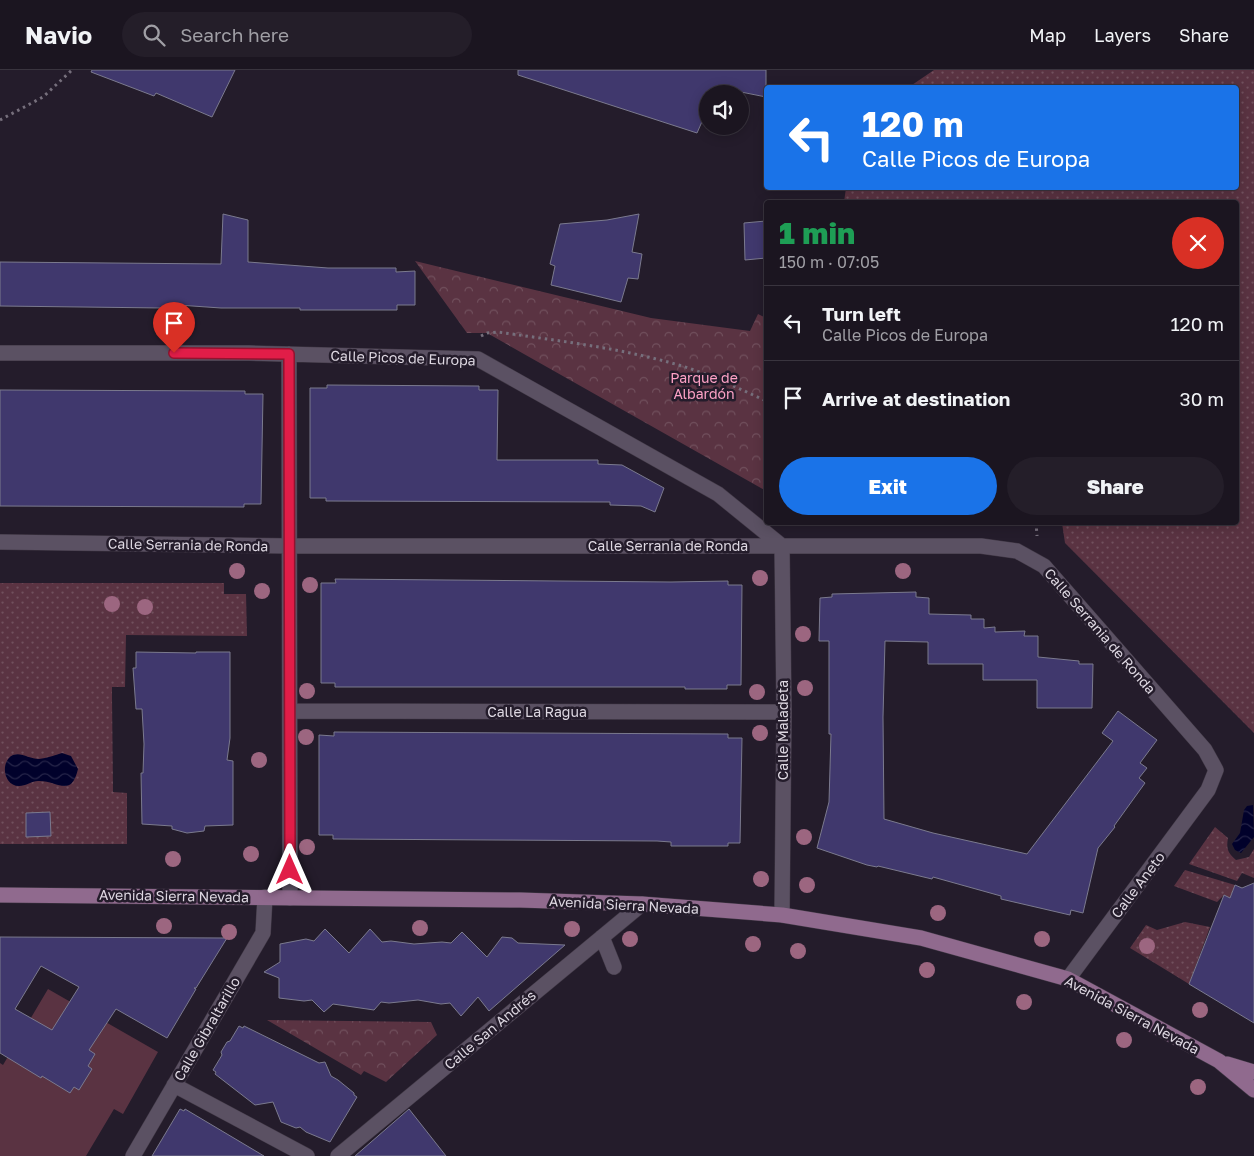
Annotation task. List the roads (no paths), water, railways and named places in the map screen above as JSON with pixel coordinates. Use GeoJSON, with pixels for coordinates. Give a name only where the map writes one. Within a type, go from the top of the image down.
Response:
{"type":"FeatureCollection","features":[{"type":"Feature","properties":{"kind":"main road","name":"Avenida Sierra Nevada"},"geometry":{"type":"LineString","coordinates":[[0,896],[520,900],[642,904],[782,915],[920,938],[1068,980],[1219,1061],[1254,1072]]}},
{"type":"Feature","properties":{"kind":"main road","name":"Avenida Sierra Nevada"},"geometry":{"type":"LineString","coordinates":[[1219,1061],[1254,1090]]}},
{"type":"Feature","properties":{"kind":"street","name":"Calle Picos de Europa"},"geometry":{"type":"LineString","coordinates":[[0,353],[289,354],[478,360],[718,494],[782,546]]}},
{"type":"Feature","properties":{"kind":"street"},"geometry":{"type":"LineString","coordinates":[[289,354],[290,898]]}},
{"type":"Feature","properties":{"kind":"street","name":"Calle Serrania de Ronda"},"geometry":{"type":"LineString","coordinates":[[0,542],[290,546],[981,546],[1017,551],[1044,566],[1205,750],[1216,770],[1208,790]]}},
{"type":"Feature","properties":{"kind":"street","name":"Calle Maladeta"},"geometry":{"type":"LineString","coordinates":[[782,546],[784,712],[782,915]]}},
{"type":"Feature","properties":{"kind":"street","name":"Calle La Ragua"},"geometry":{"type":"LineString","coordinates":[[290,711],[784,712]]}},
{"type":"Feature","properties":{"kind":"street","name":"Calle Aneto"},"geometry":{"type":"LineString","coordinates":[[1068,980],[1208,790]]}},
{"type":"Feature","properties":{"kind":"street","name":"Calle Gibraltarillo"},"geometry":{"type":"LineString","coordinates":[[133,1156],[263,933],[265,897]]}},
{"type":"Feature","properties":{"kind":"street","name":"Calle San Andrés"},"geometry":{"type":"LineString","coordinates":[[338,1156],[642,904]]}},
{"type":"Feature","properties":{"kind":"street"},"geometry":{"type":"LineString","coordinates":[[602,937],[614,967]]}},
{"type":"Feature","properties":{"kind":"street"},"geometry":{"type":"LineString","coordinates":[[174,1085],[307,1156]]}},
{"type":"Feature","properties":{"kind":"water"},"geometry":{"type":"Polygon","coordinates":[[[62,753],[71,756],[78,769],[75,778],[67,786],[38,781],[19,786],[9,782],[7,778],[5,773],[6,762],[13,755],[19,754],[39,759],[62,753]]]}},
{"type":"Feature","properties":{"kind":"water"},"geometry":{"type":"Polygon","coordinates":[[[1253,805],[1254,837],[1241,853],[1235,850],[1232,844],[1240,833],[1244,810],[1247,806],[1253,805]]]}},
{"type":"Feature","properties":{"kind":"park label","name":"Parque de Albardón"},"geometry":{"type":"Point","coordinates":[704,386]}}]}
